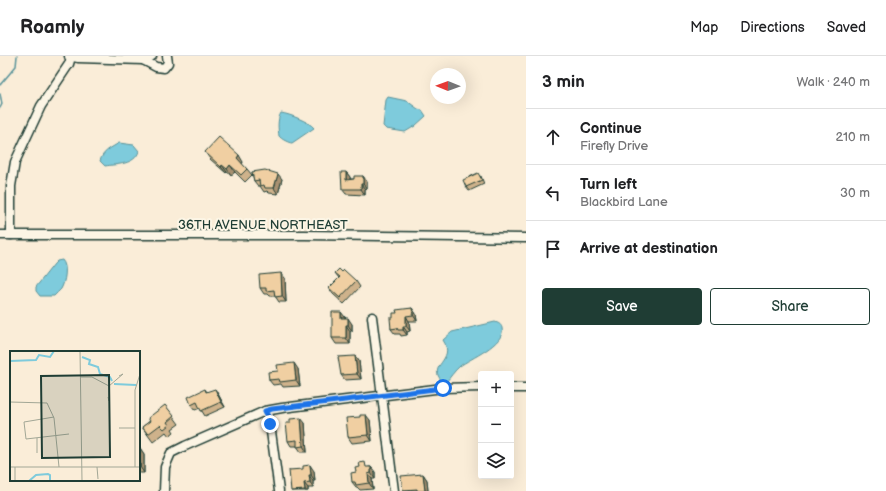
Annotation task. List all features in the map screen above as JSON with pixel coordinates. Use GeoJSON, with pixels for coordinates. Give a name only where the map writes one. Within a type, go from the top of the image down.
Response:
{"type":"FeatureCollection","features":[{"type":"Feature","properties":{"kind":"street"},"geometry":{"type":"LineString","coordinates":[[143,60],[152,56]]}},
{"type":"Feature","properties":{"kind":"street"},"geometry":{"type":"LineString","coordinates":[[11,235],[12,186],[15,162],[42,106],[69,64],[70,57],[143,60],[156,67],[164,68],[168,63],[167,56]]}},
{"type":"Feature","properties":{"kind":"street","name":"36TH AVENUE NORTHEAST"},"geometry":{"type":"LineString","coordinates":[[0,235],[305,235],[526,238]]}},
{"type":"Feature","properties":{"kind":"street"},"geometry":{"type":"LineString","coordinates":[[372,317],[394,491]]}},
{"type":"Feature","properties":{"kind":"street"},"geometry":{"type":"LineString","coordinates":[[164,491],[166,467],[171,453],[265,411],[448,387],[478,387]]}},
{"type":"Feature","properties":{"kind":"street"},"geometry":{"type":"LineString","coordinates":[[514,388],[526,388]]}},
{"type":"Feature","properties":{"kind":"street"},"geometry":{"type":"LineString","coordinates":[[265,411],[269,418],[279,491]]}},
{"type":"Feature","properties":{"kind":"water"},"geometry":{"type":"Polygon","coordinates":[[[388,97],[407,101],[418,109],[422,110],[426,116],[415,126],[405,132],[386,129],[383,126],[386,100],[388,97]]]}},
{"type":"Feature","properties":{"kind":"water"},"geometry":{"type":"Polygon","coordinates":[[[281,113],[308,123],[314,128],[292,143],[287,142],[279,136],[278,121],[281,113]]]}},
{"type":"Feature","properties":{"kind":"water"},"geometry":{"type":"Polygon","coordinates":[[[119,143],[134,145],[139,151],[137,156],[125,163],[105,166],[100,161],[101,158],[108,150],[119,143]]]}},
{"type":"Feature","properties":{"kind":"water"},"geometry":{"type":"Polygon","coordinates":[[[62,260],[65,266],[65,274],[61,289],[54,296],[40,296],[36,291],[36,287],[54,264],[57,261],[62,260]]]}},
{"type":"Feature","properties":{"kind":"water"},"geometry":{"type":"Polygon","coordinates":[[[495,322],[502,328],[502,334],[498,340],[486,350],[460,366],[445,383],[443,382],[438,376],[437,371],[446,353],[446,347],[443,340],[452,332],[495,322]]]}},
{"type":"Feature","properties":{"kind":"building"},"geometry":{"type":"Polygon","coordinates":[[[219,137],[239,155],[237,158],[247,169],[241,175],[230,165],[227,169],[222,165],[221,167],[205,152],[219,137]]]}},
{"type":"Feature","properties":{"kind":"building"},"geometry":{"type":"Polygon","coordinates":[[[265,170],[278,174],[274,188],[265,188],[264,185],[260,186],[259,180],[254,181],[252,172],[265,170]]]}},
{"type":"Feature","properties":{"kind":"building"},"geometry":{"type":"Polygon","coordinates":[[[341,172],[346,172],[346,180],[354,179],[354,176],[363,176],[363,184],[361,184],[361,189],[342,189],[341,172]]]}},
{"type":"Feature","properties":{"kind":"building"},"geometry":{"type":"Polygon","coordinates":[[[478,173],[482,180],[466,187],[463,180],[478,173]]]}},
{"type":"Feature","properties":{"kind":"building"},"geometry":{"type":"Polygon","coordinates":[[[339,269],[342,272],[344,270],[356,281],[340,298],[329,288],[340,277],[335,273],[339,269]]]}},
{"type":"Feature","properties":{"kind":"building"},"geometry":{"type":"Polygon","coordinates":[[[281,273],[282,296],[275,297],[274,290],[266,291],[266,288],[260,288],[259,275],[281,273]]]}},
{"type":"Feature","properties":{"kind":"building"},"geometry":{"type":"Polygon","coordinates":[[[412,308],[413,315],[406,316],[406,326],[403,326],[403,330],[398,330],[397,328],[391,329],[390,318],[393,318],[393,313],[397,313],[396,310],[412,308]]]}},
{"type":"Feature","properties":{"kind":"building"},"geometry":{"type":"Polygon","coordinates":[[[332,312],[341,312],[341,318],[348,318],[348,325],[346,325],[346,338],[332,338],[332,312]]]}},
{"type":"Feature","properties":{"kind":"building"},"geometry":{"type":"Polygon","coordinates":[[[355,356],[357,374],[341,375],[338,357],[355,356]]]}},
{"type":"Feature","properties":{"kind":"building"},"geometry":{"type":"Polygon","coordinates":[[[294,363],[296,380],[280,382],[279,379],[269,380],[268,372],[278,371],[277,365],[294,363]]]}},
{"type":"Feature","properties":{"kind":"building"},"geometry":{"type":"Polygon","coordinates":[[[205,389],[206,392],[215,389],[221,402],[201,411],[197,402],[191,405],[188,397],[205,389]]]}},
{"type":"Feature","properties":{"kind":"building"},"geometry":{"type":"Polygon","coordinates":[[[165,405],[174,416],[167,422],[169,425],[164,429],[160,425],[148,434],[142,427],[150,421],[148,418],[165,405]]]}},
{"type":"Feature","properties":{"kind":"building"},"geometry":{"type":"Polygon","coordinates":[[[360,415],[366,415],[368,435],[348,437],[346,418],[360,417],[360,415]]]}},
{"type":"Feature","properties":{"kind":"building"},"geometry":{"type":"Polygon","coordinates":[[[301,418],[303,446],[297,447],[297,440],[288,441],[286,423],[290,423],[290,419],[301,418]]]}},
{"type":"Feature","properties":{"kind":"building"},"geometry":{"type":"Polygon","coordinates":[[[365,462],[366,467],[371,467],[371,473],[368,474],[369,483],[356,485],[355,482],[352,482],[351,473],[356,472],[355,468],[360,467],[359,463],[365,462]]]}},
{"type":"Feature","properties":{"kind":"building"},"geometry":{"type":"Polygon","coordinates":[[[310,465],[310,482],[304,483],[305,490],[291,491],[289,470],[303,469],[303,466],[310,465]]]}},
{"type":"Feature","properties":{"kind":"building"},"geometry":{"type":"Polygon","coordinates":[[[423,474],[425,491],[417,491],[417,489],[403,490],[401,476],[423,474]]]}},
{"type":"Feature","properties":{"kind":"waterway"},"geometry":{"type":"LineString","coordinates":[[0,85],[16,66],[17,56]]}},
{"type":"Feature","properties":{"kind":"waterway"},"geometry":{"type":"LineString","coordinates":[[0,94],[2,104],[0,108]]}},
{"type":"Feature","properties":{"kind":"route"},"geometry":{"type":"LineString","coordinates":[[270,424],[269,418],[265,411],[272,409],[443,388]]}}]}
